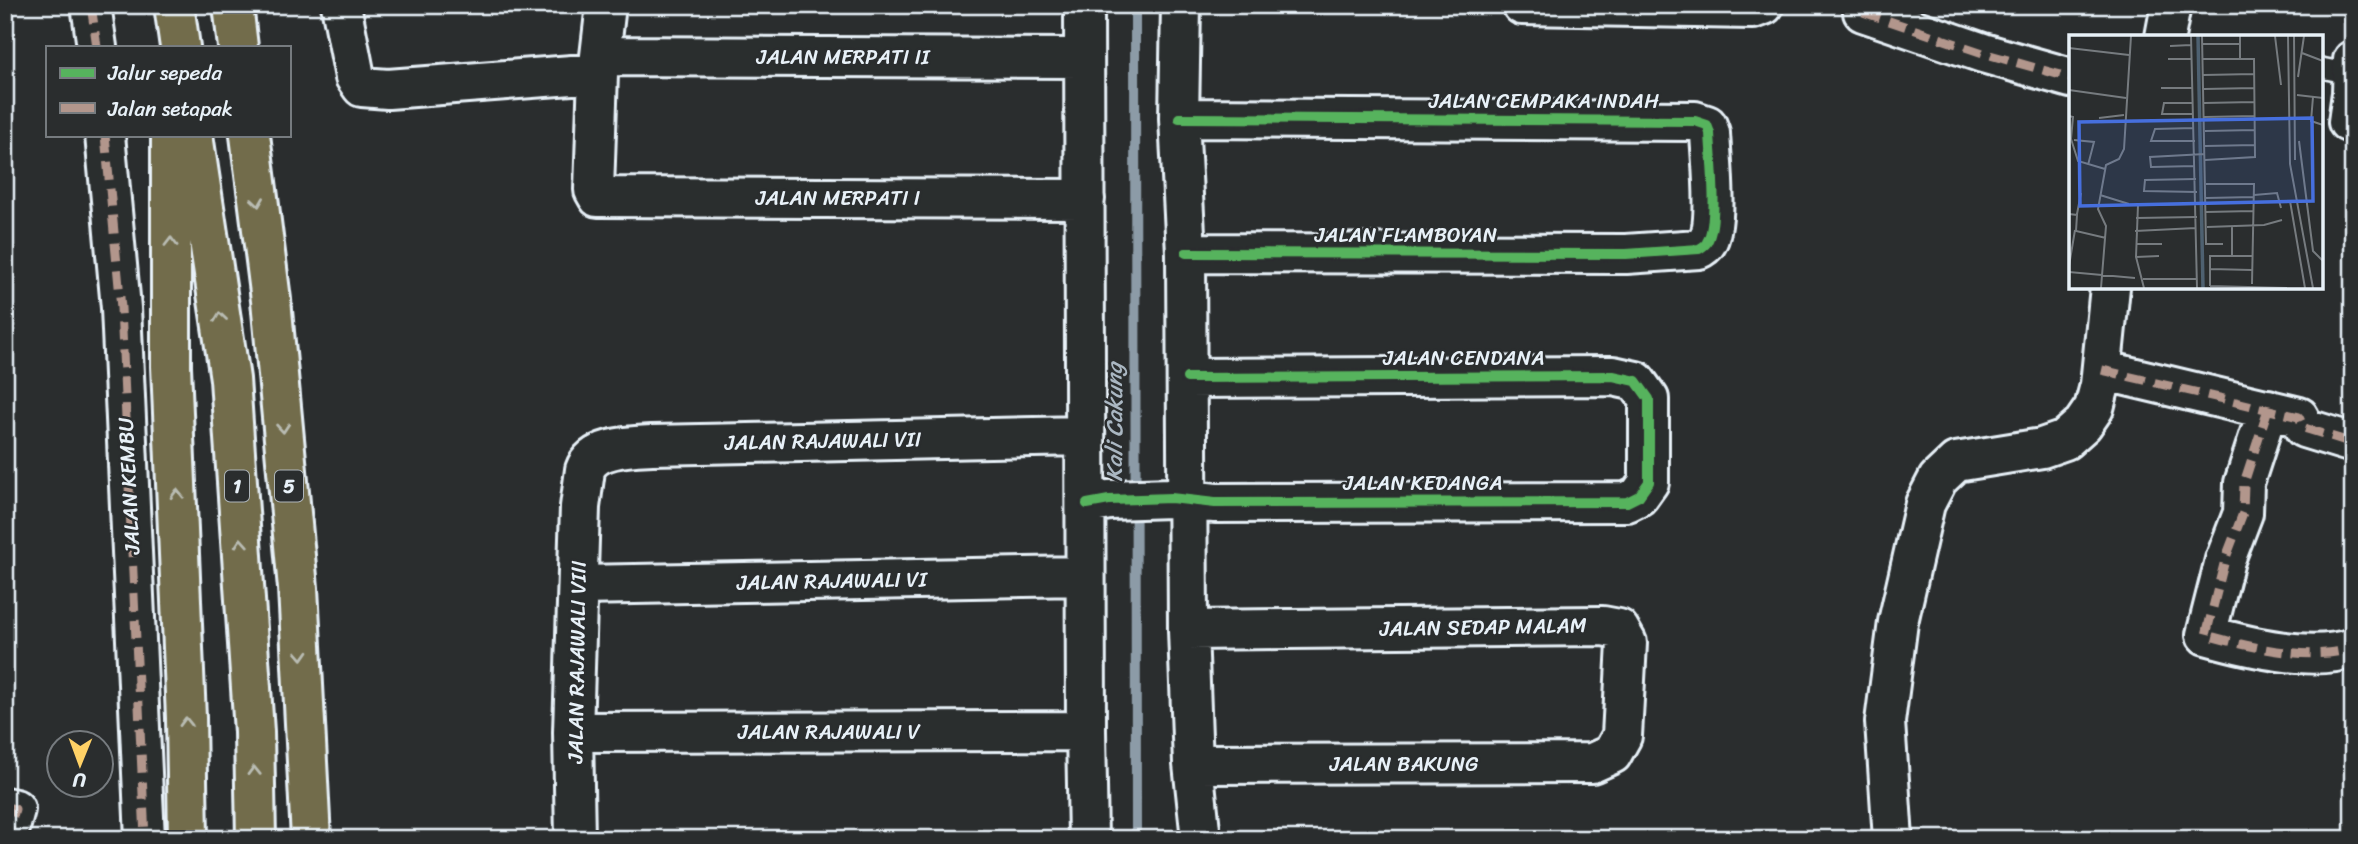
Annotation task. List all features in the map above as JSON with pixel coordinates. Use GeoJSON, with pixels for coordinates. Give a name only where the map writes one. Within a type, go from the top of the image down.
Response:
{"type":"FeatureCollection","features":[{"type":"Feature","properties":{"kind":"highway"},"geometry":{"type":"LineString","coordinates":[[170,46],[172,5]]}},
{"type":"Feature","properties":{"kind":"highway"},"geometry":{"type":"LineString","coordinates":[[172,5],[180,46]]}},
{"type":"Feature","properties":{"kind":"highway"},"geometry":{"type":"LineString","coordinates":[[233,5],[238,46]]}},
{"type":"Feature","properties":{"kind":"highway"},"geometry":{"type":"LineString","coordinates":[[171,136],[172,366],[188,839]]}},
{"type":"Feature","properties":{"kind":"highway","name":"1"},"geometry":{"type":"LineString","coordinates":[[193,136],[230,379],[254,732],[256,839]]}},
{"type":"Feature","properties":{"kind":"highway","name":"5"},"geometry":{"type":"LineString","coordinates":[[250,136],[271,300],[298,588],[311,839]]}},
{"type":"Feature","properties":{"kind":"street"},"geometry":{"type":"LineString","coordinates":[[91,5],[97,46]]}},
{"type":"Feature","properties":{"kind":"street","name":"JALAN MERPATI II"},"geometry":{"type":"LineString","coordinates":[[341,5],[355,77],[362,87],[388,89],[600,64],[1084,58]]}},
{"type":"Feature","properties":{"kind":"street"},"geometry":{"type":"LineString","coordinates":[[600,64],[606,5]]}},
{"type":"Feature","properties":{"kind":"street"},"geometry":{"type":"LineString","coordinates":[[1084,5],[1085,436],[1098,502],[1085,576],[1088,839]]}},
{"type":"Feature","properties":{"kind":"street"},"geometry":{"type":"LineString","coordinates":[[1181,5],[1179,118],[1186,253],[1187,379],[1179,500],[1202,630],[1194,764],[1201,839]]}},
{"type":"Feature","properties":{"kind":"street"},"geometry":{"type":"LineString","coordinates":[[1522,5],[1753,9],[1763,5]]}},
{"type":"Feature","properties":{"kind":"street"},"geometry":{"type":"LineString","coordinates":[[1863,12],[1983,53],[2069,77]]}},
{"type":"Feature","properties":{"kind":"street","name":"JALAN MERPATI I"},"geometry":{"type":"LineString","coordinates":[[600,64],[594,191],[598,197],[1085,198]]}},
{"type":"Feature","properties":{"kind":"street"},"geometry":{"type":"LineString","coordinates":[[2342,67],[2352,93],[2348,122]]}},
{"type":"Feature","properties":{"kind":"street","name":"JALAN CEMPAKA INDAH"},"geometry":{"type":"LineString","coordinates":[[1179,118],[1695,121],[1707,125],[1710,133],[1713,204],[1712,229],[1707,243],[1699,249],[1626,254]]}},
{"type":"Feature","properties":{"kind":"street","name":"JALAN KEMBU"},"geometry":{"type":"LineString","coordinates":[[105,136],[121,308],[145,839]]}},
{"type":"Feature","properties":{"kind":"street","name":"JALAN FLAMBOYAN"},"geometry":{"type":"LineString","coordinates":[[1186,253],[1626,254]]}},
{"type":"Feature","properties":{"kind":"street"},"geometry":{"type":"LineString","coordinates":[[1893,839],[1885,722],[1898,622],[1925,504],[1938,479],[1956,462],[2042,448],[2064,440],[2083,424],[2094,408],[2102,370],[2110,289]]}},
{"type":"Feature","properties":{"kind":"street"},"geometry":{"type":"LineString","coordinates":[[2102,370],[2300,417],[2304,428],[2353,443]]}},
{"type":"Feature","properties":{"kind":"street","name":"JALAN CENDANA"},"geometry":{"type":"LineString","coordinates":[[1187,379],[1613,376],[1636,381],[1649,399],[1649,482]]}},
{"type":"Feature","properties":{"kind":"street"},"geometry":{"type":"LineString","coordinates":[[2268,409],[2244,483],[2243,513],[2225,560],[2206,635],[2230,642],[2296,653],[2335,654],[2353,648]]}},
{"type":"Feature","properties":{"kind":"street","name":"JALAN RAJAWALI VII"},"geometry":{"type":"LineString","coordinates":[[582,486],[587,464],[595,457],[621,447],[1085,436]]}},
{"type":"Feature","properties":{"kind":"street","name":"JALAN KEDANGA"},"geometry":{"type":"LineString","coordinates":[[1098,502],[1627,502],[1639,496],[1649,482]]}},
{"type":"Feature","properties":{"kind":"street","name":"JALAN RAJAWALI VIII"},"geometry":{"type":"LineString","coordinates":[[575,839],[573,732],[582,486]]}},
{"type":"Feature","properties":{"kind":"street","name":"JALAN RAJAWALI VI"},"geometry":{"type":"LineString","coordinates":[[579,585],[1085,576]]}},
{"type":"Feature","properties":{"kind":"street","name":"JALAN SEDAP MALAM"},"geometry":{"type":"LineString","coordinates":[[1202,630],[1613,627],[1619,629],[1627,643],[1622,736],[1612,754]]}},
{"type":"Feature","properties":{"kind":"street","name":"JALAN RAJAWALI V"},"geometry":{"type":"LineString","coordinates":[[573,732],[1086,731]]}},
{"type":"Feature","properties":{"kind":"street","name":"JALAN BAKUNG"},"geometry":{"type":"LineString","coordinates":[[1194,764],[1591,764],[1612,754]]}},
{"type":"Feature","properties":{"kind":"street"},"geometry":{"type":"LineString","coordinates":[[5,807],[15,809],[7,839]]}},
{"type":"Feature","properties":{"kind":"waterway","name":"Kali Cakung"},"geometry":{"type":"LineString","coordinates":[[1135,5],[1136,839]]}},
{"type":"Feature","properties":{"kind":"marked path"},"geometry":{"type":"LineString","coordinates":[[91,5],[97,46]]}},
{"type":"Feature","properties":{"kind":"marked path"},"geometry":{"type":"LineString","coordinates":[[1863,12],[1983,53],[2069,77]]}},
{"type":"Feature","properties":{"kind":"marked path"},"geometry":{"type":"LineString","coordinates":[[2348,122],[2353,60]]}},
{"type":"Feature","properties":{"kind":"marked path"},"geometry":{"type":"LineString","coordinates":[[105,136],[121,308],[145,839]]}},
{"type":"Feature","properties":{"kind":"marked path"},"geometry":{"type":"LineString","coordinates":[[2102,370],[2299,417],[2304,428],[2353,443]]}},
{"type":"Feature","properties":{"kind":"marked path"},"geometry":{"type":"LineString","coordinates":[[2268,409],[2244,483],[2243,513],[2225,560],[2206,635],[2260,648],[2299,653],[2318,654],[2353,648]]}},
{"type":"Feature","properties":{"kind":"marked path"},"geometry":{"type":"LineString","coordinates":[[5,807],[15,809],[7,839]]}},
{"type":"Feature","properties":{"kind":"cycle path"},"geometry":{"type":"LineString","coordinates":[[1179,118],[1695,121],[1707,125],[1710,133],[1713,173],[1711,233],[1699,249],[1626,254],[1186,253]]}},
{"type":"Feature","properties":{"kind":"cycle path"},"geometry":{"type":"LineString","coordinates":[[1087,504],[1109,500],[1171,498],[1215,503],[1627,502],[1639,496],[1649,482],[1649,399],[1636,381],[1613,376],[1187,378]]}}]}
